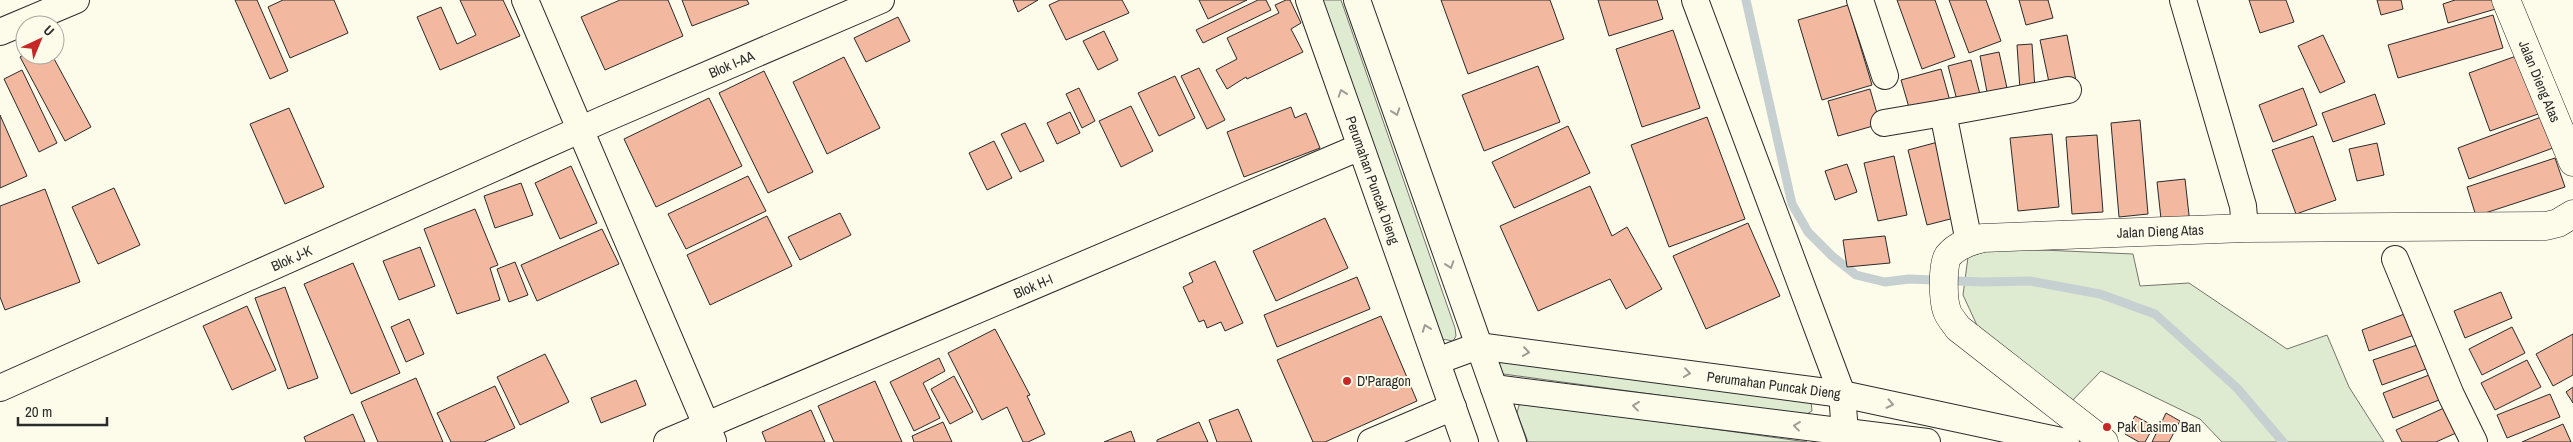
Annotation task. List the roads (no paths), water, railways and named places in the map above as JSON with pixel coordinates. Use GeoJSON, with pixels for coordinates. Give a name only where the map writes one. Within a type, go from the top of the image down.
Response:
{"type":"FeatureCollection","features":[{"type":"Feature","properties":{"kind":"street"},"geometry":{"type":"LineString","coordinates":[[0,32],[76,0]]}},
{"type":"Feature","properties":{"kind":"street"},"geometry":{"type":"LineString","coordinates":[[525,0],[710,434]]}},
{"type":"Feature","properties":{"kind":"street","name":"Blok I-AA"},"geometry":{"type":"LineString","coordinates":[[582,130],[881,0]]}},
{"type":"Feature","properties":{"kind":"street","name":"Perumahan Puncak Dieng"},"geometry":{"type":"LineString","coordinates":[[1310,0],[1465,442]]}},
{"type":"Feature","properties":{"kind":"street"},"geometry":{"type":"LineString","coordinates":[[1357,0],[1513,442]]}},
{"type":"Feature","properties":{"kind":"street"},"geometry":{"type":"LineString","coordinates":[[1696,0],[1842,394],[1845,432]]}},
{"type":"Feature","properties":{"kind":"street"},"geometry":{"type":"LineString","coordinates":[[1860,0],[1885,76]]}},
{"type":"Feature","properties":{"kind":"street"},"geometry":{"type":"LineString","coordinates":[[2183,0],[2243,206],[2246,228]]}},
{"type":"Feature","properties":{"kind":"street","name":"Jalan Dieng Atas"},"geometry":{"type":"LineString","coordinates":[[2506,0],[2573,162]]}},
{"type":"Feature","properties":{"kind":"street"},"geometry":{"type":"LineString","coordinates":[[1884,123],[2068,90]]}},
{"type":"Feature","properties":{"kind":"street"},"geometry":{"type":"LineString","coordinates":[[1943,113],[1968,242]]}},
{"type":"Feature","properties":{"kind":"street","name":"Blok J-K"},"geometry":{"type":"LineString","coordinates":[[0,388],[582,130]]}},
{"type":"Feature","properties":{"kind":"street","name":"Blok H-I"},"geometry":{"type":"LineString","coordinates":[[667,442],[710,434],[1360,147]]}},
{"type":"Feature","properties":{"kind":"street","name":"Jalan Dieng Atas"},"geometry":{"type":"LineString","coordinates":[[2054,403],[1958,328],[1947,313],[1943,298],[1946,258],[1955,249],[1968,242],[1983,238],[2246,228],[2546,226],[2558,223],[2573,214]]}},
{"type":"Feature","properties":{"kind":"street"},"geometry":{"type":"LineString","coordinates":[[2396,259],[2451,395],[2474,442]]}},
{"type":"Feature","properties":{"kind":"street","name":"Perumahan Puncak Dieng"},"geometry":{"type":"LineString","coordinates":[[1437,361],[1478,346],[1842,394],[2066,442]]}},
{"type":"Feature","properties":{"kind":"street"},"geometry":{"type":"LineString","coordinates":[[1494,388],[1927,442]]}},
{"type":"Feature","properties":{"kind":"street"},"geometry":{"type":"LineString","coordinates":[[2054,403],[2086,442]]}},
{"type":"Feature","properties":{"kind":"street"},"geometry":{"type":"LineString","coordinates":[[2054,403],[2104,442]]}},
{"type":"Feature","properties":{"kind":"street"},"geometry":{"type":"LineString","coordinates":[[1371,442],[1453,407]]}},
{"type":"Feature","properties":{"kind":"waterway"},"geometry":{"type":"LineString","coordinates":[[1746,0],[1792,204],[1808,232],[1832,256],[1856,275],[1885,282],[1909,279],[1983,282],[2030,281],[2100,294],[2155,314],[2237,388],[2283,442]]}},
{"type":"Feature","properties":{"kind":"place","name":"D'Paragon"},"geometry":{"type":"Point","coordinates":[1347,381]}},
{"type":"Feature","properties":{"kind":"place","name":"Pak Lasimo Ban"},"geometry":{"type":"Point","coordinates":[2107,427]}}]}
